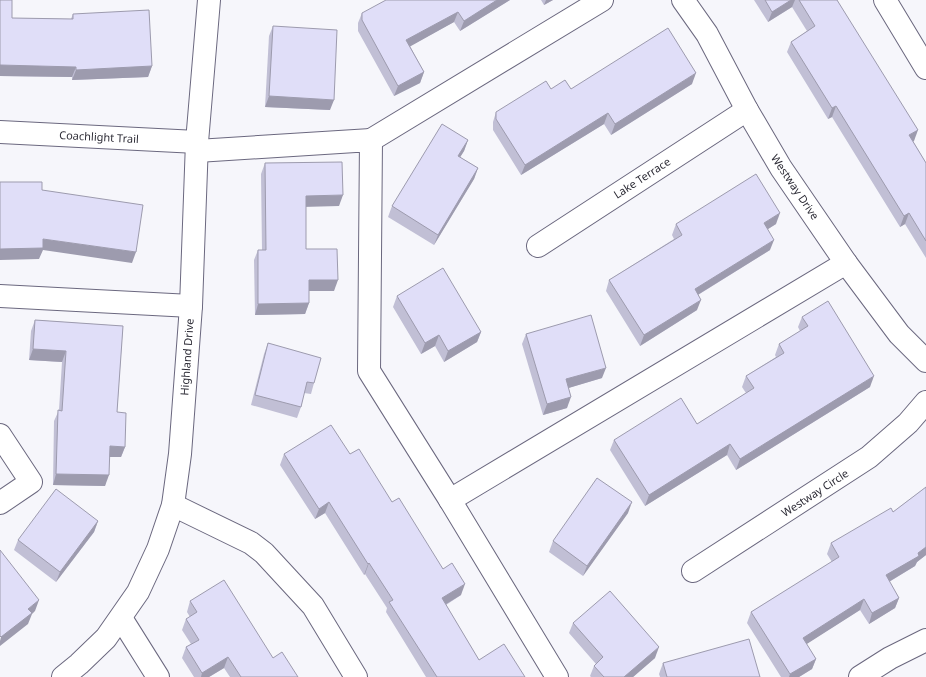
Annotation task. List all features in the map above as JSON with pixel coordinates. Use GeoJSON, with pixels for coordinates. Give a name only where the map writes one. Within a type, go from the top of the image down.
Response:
{"type":"FeatureCollection","features":[{"type":"Feature","properties":{"kind":"street","name":"Highland Drive"},"geometry":{"type":"LineString","coordinates":[[77,673],[106,638],[138,592],[162,538],[173,505],[180,454],[191,306],[197,147],[209,0]]}},
{"type":"Feature","properties":{"kind":"street"},"geometry":{"type":"LineString","coordinates":[[557,677],[450,500],[368,371],[370,140],[602,0]]}},
{"type":"Feature","properties":{"kind":"street","name":"Westway Drive"},"geometry":{"type":"LineString","coordinates":[[683,0],[707,34],[747,110],[781,168],[846,263],[899,334],[926,362]]}},
{"type":"Feature","properties":{"kind":"street"},"geometry":{"type":"LineString","coordinates":[[885,0],[926,68]]}},
{"type":"Feature","properties":{"kind":"street","name":"Lake Terrace"},"geometry":{"type":"LineString","coordinates":[[538,246],[747,110]]}},
{"type":"Feature","properties":{"kind":"street","name":"Coachlight Trail"},"geometry":{"type":"LineString","coordinates":[[0,132],[197,147],[370,140]]}},
{"type":"Feature","properties":{"kind":"street"},"geometry":{"type":"LineString","coordinates":[[450,500],[846,263]]}},
{"type":"Feature","properties":{"kind":"street"},"geometry":{"type":"LineString","coordinates":[[0,296],[191,306]]}},
{"type":"Feature","properties":{"kind":"street","name":"Westway Circle"},"geometry":{"type":"LineString","coordinates":[[693,571],[869,458],[908,423],[926,402]]}},
{"type":"Feature","properties":{"kind":"street"},"geometry":{"type":"LineString","coordinates":[[0,435],[31,482],[0,503]]}},
{"type":"Feature","properties":{"kind":"street"},"geometry":{"type":"LineString","coordinates":[[173,505],[251,543],[264,553],[313,606],[356,677]]}},
{"type":"Feature","properties":{"kind":"street"},"geometry":{"type":"LineString","coordinates":[[121,618],[158,677]]}},
{"type":"Feature","properties":{"kind":"street"},"geometry":{"type":"LineString","coordinates":[[860,677],[890,658],[926,640]]}},
{"type":"Feature","properties":{"kind":"building"},"geometry":{"type":"Polygon","coordinates":[[[0,0],[12,0],[12,18],[73,19],[73,14],[149,10],[152,66],[76,70],[76,67],[0,65],[0,0]]]}},
{"type":"Feature","properties":{"kind":"building"},"geometry":{"type":"Polygon","coordinates":[[[386,0],[497,0],[464,21],[458,12],[406,40],[424,72],[398,86],[362,20],[362,13],[386,0]]]}},
{"type":"Feature","properties":{"kind":"building"},"geometry":{"type":"Polygon","coordinates":[[[765,0],[791,0],[772,12],[765,0]]]}},
{"type":"Feature","properties":{"kind":"building"},"geometry":{"type":"Polygon","coordinates":[[[799,0],[837,0],[918,130],[909,135],[926,163],[926,241],[909,213],[904,216],[836,106],[832,108],[791,42],[815,26],[799,0]]]}},
{"type":"Feature","properties":{"kind":"building"},"geometry":{"type":"Polygon","coordinates":[[[273,26],[337,30],[334,100],[269,96],[273,26]]]}},
{"type":"Feature","properties":{"kind":"building"},"geometry":{"type":"Polygon","coordinates":[[[668,28],[696,73],[615,124],[608,113],[525,165],[496,119],[496,112],[546,81],[551,89],[565,80],[571,89],[668,28]]]}},
{"type":"Feature","properties":{"kind":"building"},"geometry":{"type":"Polygon","coordinates":[[[442,124],[468,140],[458,156],[478,168],[438,235],[392,206],[442,124]]]}},
{"type":"Feature","properties":{"kind":"building"},"geometry":{"type":"Polygon","coordinates":[[[342,162],[343,195],[306,196],[306,249],[337,249],[338,280],[309,280],[309,303],[258,304],[258,250],[266,250],[265,163],[342,162]]]}},
{"type":"Feature","properties":{"kind":"building"},"geometry":{"type":"Polygon","coordinates":[[[756,174],[780,213],[764,223],[774,240],[695,289],[701,300],[644,335],[609,280],[682,235],[676,224],[756,174]]]}},
{"type":"Feature","properties":{"kind":"building"},"geometry":{"type":"Polygon","coordinates":[[[0,182],[42,182],[42,190],[143,205],[136,252],[43,239],[43,248],[0,249],[0,182]]]}},
{"type":"Feature","properties":{"kind":"building"},"geometry":{"type":"Polygon","coordinates":[[[443,268],[481,332],[448,351],[439,335],[425,343],[397,296],[443,268]]]}},
{"type":"Feature","properties":{"kind":"building"},"geometry":{"type":"Polygon","coordinates":[[[828,301],[874,376],[740,459],[730,444],[649,495],[614,440],[681,398],[697,424],[754,388],[746,376],[784,353],[779,344],[808,326],[802,317],[828,301]]]}},
{"type":"Feature","properties":{"kind":"building"},"geometry":{"type":"Polygon","coordinates":[[[591,315],[606,368],[566,379],[571,397],[547,404],[526,334],[591,315]]]}},
{"type":"Feature","properties":{"kind":"building"},"geometry":{"type":"Polygon","coordinates":[[[35,320],[123,326],[117,412],[126,413],[125,447],[110,446],[109,475],[56,474],[58,410],[62,411],[66,351],[33,349],[35,320]]]}},
{"type":"Feature","properties":{"kind":"building"},"geometry":{"type":"Polygon","coordinates":[[[268,343],[321,358],[314,383],[307,382],[301,407],[255,395],[268,343]]]}},
{"type":"Feature","properties":{"kind":"building"},"geometry":{"type":"Polygon","coordinates":[[[331,425],[350,454],[359,449],[392,502],[399,498],[443,569],[452,563],[465,584],[442,598],[479,660],[504,644],[525,677],[437,677],[389,602],[393,600],[369,563],[368,564],[329,502],[319,509],[284,454],[331,425]]]}},
{"type":"Feature","properties":{"kind":"building"},"geometry":{"type":"Polygon","coordinates":[[[597,478],[632,502],[587,566],[553,541],[597,478]]]}},
{"type":"Feature","properties":{"kind":"building"},"geometry":{"type":"Polygon","coordinates":[[[926,487],[926,547],[918,553],[919,556],[886,575],[899,598],[872,613],[864,599],[803,638],[816,659],[790,674],[751,612],[839,557],[831,543],[891,508],[893,512],[926,487]]]}},
{"type":"Feature","properties":{"kind":"building"},"geometry":{"type":"Polygon","coordinates":[[[56,489],[98,521],[60,572],[18,540],[56,489]]]}},
{"type":"Feature","properties":{"kind":"building"},"geometry":{"type":"Polygon","coordinates":[[[0,550],[39,600],[28,609],[32,613],[1,637],[0,636],[0,550]]]}},
{"type":"Feature","properties":{"kind":"building"},"geometry":{"type":"Polygon","coordinates":[[[224,580],[273,658],[282,652],[298,677],[241,677],[228,657],[202,673],[186,647],[199,640],[186,619],[197,612],[190,601],[224,580]]]}},
{"type":"Feature","properties":{"kind":"building"},"geometry":{"type":"Polygon","coordinates":[[[610,591],[659,647],[624,677],[604,677],[594,666],[603,657],[573,623],[610,591]]]}},
{"type":"Feature","properties":{"kind":"building"},"geometry":{"type":"Polygon","coordinates":[[[749,639],[760,677],[667,677],[663,663],[749,639]]]}}]}
